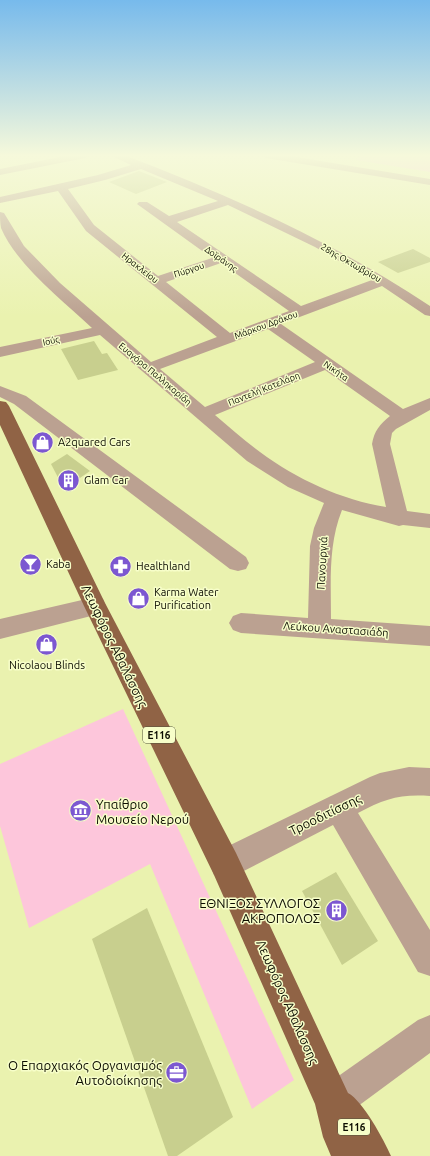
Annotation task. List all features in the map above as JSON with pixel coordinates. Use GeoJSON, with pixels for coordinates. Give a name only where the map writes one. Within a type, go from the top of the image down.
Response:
{"type":"FeatureCollection","features":[{"type":"Feature","properties":{"kind":"main road","name":"Λεωφόρος Αθαλάσσης"},"geometry":{"type":"LineString","coordinates":[[0,406],[95,606],[225,864],[333,1102],[342,1137],[350,1156]]}},
{"type":"Feature","properties":{"kind":"main road","name":"Λεωφόρος Αθαλάσσης"},"geometry":{"type":"LineString","coordinates":[[333,1102],[354,1127],[372,1156]]}},
{"type":"Feature","properties":{"kind":"street","name":"Ηρακλείου"},"geometry":{"type":"LineString","coordinates":[[77,209],[90,228],[229,339]]}},
{"type":"Feature","properties":{"kind":"street","name":"Δοϊράνης"},"geometry":{"type":"LineString","coordinates":[[150,209],[300,312]]}},
{"type":"Feature","properties":{"kind":"street"},"geometry":{"type":"LineString","coordinates":[[167,221],[204,209]]}},
{"type":"Feature","properties":{"kind":"street","name":"28ης Οκτωβρίου"},"geometry":{"type":"LineString","coordinates":[[245,209],[312,241],[383,281],[430,312]]}},
{"type":"Feature","properties":{"kind":"street","name":"Ευαγόρα Παλληκαρίδη"},"geometry":{"type":"LineString","coordinates":[[0,216],[19,248],[31,262],[103,330],[266,466],[335,501],[367,512],[399,519],[430,521]]}},
{"type":"Feature","properties":{"kind":"street","name":"Πύργου"},"geometry":{"type":"LineString","coordinates":[[156,281],[221,259]]}},
{"type":"Feature","properties":{"kind":"street","name":"Μάρκου Δράκου"},"geometry":{"type":"LineString","coordinates":[[149,368],[383,281]]}},
{"type":"Feature","properties":{"kind":"street","name":"Νικήτα"},"geometry":{"type":"LineString","coordinates":[[269,323],[325,364],[403,417]]}},
{"type":"Feature","properties":{"kind":"street","name":"Ιούς"},"geometry":{"type":"LineString","coordinates":[[0,352],[103,330]]}},
{"type":"Feature","properties":{"kind":"street","name":"Παντελή Κατελάρη"},"geometry":{"type":"LineString","coordinates":[[202,414],[325,364]]}},
{"type":"Feature","properties":{"kind":"street"},"geometry":{"type":"LineString","coordinates":[[0,390],[20,400],[238,563]]}},
{"type":"Feature","properties":{"kind":"street"},"geometry":{"type":"LineString","coordinates":[[399,519],[381,444],[386,429],[403,417],[430,403]]}},
{"type":"Feature","properties":{"kind":"street","name":"Πανουργιά"},"geometry":{"type":"LineString","coordinates":[[320,628],[321,546],[324,528],[335,501]]}},
{"type":"Feature","properties":{"kind":"street"},"geometry":{"type":"LineString","coordinates":[[0,629],[95,606]]}},
{"type":"Feature","properties":{"kind":"street","name":"Λεύκου Αναστασιάδη"},"geometry":{"type":"LineString","coordinates":[[241,623],[430,636]]}},
{"type":"Feature","properties":{"kind":"street","name":"Τροοδιτίσσης"},"geometry":{"type":"LineString","coordinates":[[225,864],[380,787],[392,783],[409,781],[430,782]]}},
{"type":"Feature","properties":{"kind":"street"},"geometry":{"type":"LineString","coordinates":[[339,808],[430,960]]}},
{"type":"Feature","properties":{"kind":"street"},"geometry":{"type":"LineString","coordinates":[[333,1102],[430,1032]]}},
{"type":"Feature","properties":{"kind":"shaded area"},"geometry":{"type":"Polygon","coordinates":[[[123,709],[294,1080],[252,1109],[150,864],[29,928],[0,826],[0,764],[123,709]]]}},
{"type":"Feature","properties":{"kind":"building"},"geometry":{"type":"Polygon","coordinates":[[[413,249],[430,258],[430,262],[398,273],[378,262],[413,249]]]}},
{"type":"Feature","properties":{"kind":"building"},"geometry":{"type":"Polygon","coordinates":[[[94,341],[102,354],[107,353],[118,370],[78,380],[61,349],[94,341]]]}},
{"type":"Feature","properties":{"kind":"building","name":"Glam Car"},"geometry":{"type":"Polygon","coordinates":[[[67,454],[90,471],[64,489],[51,464],[67,454]]]}},
{"type":"Feature","properties":{"kind":"building","name":"ΕΘΝΙΞΟΣ ΣΥΛΛΟΓΟΣ ΑΚΡΟΠΟΛΟΣ"},"geometry":{"type":"Polygon","coordinates":[[[336,872],[378,941],[342,965],[302,891],[336,872]]]}},
{"type":"Feature","properties":{"kind":"building","name":"Ο Επαρχιακός Οργανισμός Αυτοδιοίκησης"},"geometry":{"type":"Polygon","coordinates":[[[147,908],[233,1117],[177,1156],[168,1156],[92,939],[147,908]]]}},
{"type":"Feature","properties":{"kind":"place","name":"A2quared Cars"},"geometry":{"type":"Point","coordinates":[43,442]}},
{"type":"Feature","properties":{"kind":"place","name":"Glam Car"},"geometry":{"type":"Point","coordinates":[68,480]}},
{"type":"Feature","properties":{"kind":"place","name":"Kaba"},"geometry":{"type":"Point","coordinates":[30,564]}},
{"type":"Feature","properties":{"kind":"place","name":"Healthland"},"geometry":{"type":"Point","coordinates":[120,566]}},
{"type":"Feature","properties":{"kind":"place","name":"Karma Water Purification"},"geometry":{"type":"Point","coordinates":[139,598]}},
{"type":"Feature","properties":{"kind":"place","name":"Nicolaou Blinds"},"geometry":{"type":"Point","coordinates":[47,645]}},
{"type":"Feature","properties":{"kind":"place","name":"Υπαίθριο Μουσείο Νερού"},"geometry":{"type":"Point","coordinates":[80,811]}},
{"type":"Feature","properties":{"kind":"place","name":"ΕΘΝΙΞΟΣ ΣΥΛΛΟΓΟΣ ΑΚΡΟΠΟΛΟΣ"},"geometry":{"type":"Point","coordinates":[336,910]}},
{"type":"Feature","properties":{"kind":"place","name":"Ο Επαρχιακός Οργανισμός Αυτοδιοίκησης"},"geometry":{"type":"Point","coordinates":[177,1072]}}]}
